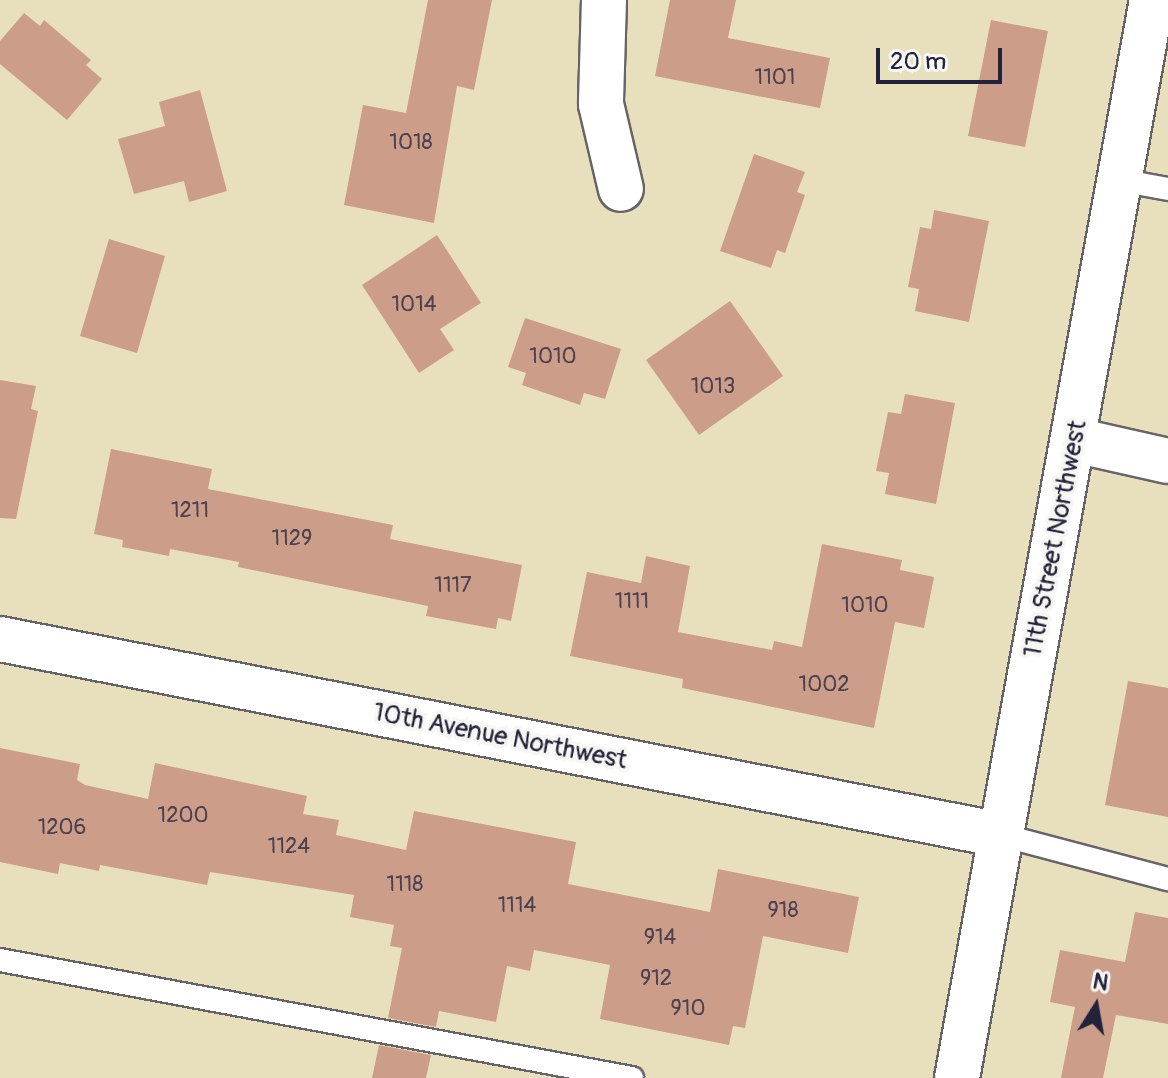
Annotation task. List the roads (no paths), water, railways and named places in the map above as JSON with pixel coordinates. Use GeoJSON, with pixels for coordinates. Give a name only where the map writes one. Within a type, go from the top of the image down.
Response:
{"type":"FeatureCollection","features":[{"type":"Feature","properties":{"kind":"street"},"geometry":{"type":"LineString","coordinates":[[604,0],[601,104],[621,189]]}},
{"type":"Feature","properties":{"kind":"street","name":"11th Street Northwest"},"geometry":{"type":"LineString","coordinates":[[957,1078],[1075,440],[1152,0]]}},
{"type":"Feature","properties":{"kind":"street"},"geometry":{"type":"LineString","coordinates":[[1075,440],[1168,461]]}},
{"type":"Feature","properties":{"kind":"street","name":"10th Avenue Northwest"},"geometry":{"type":"LineString","coordinates":[[0,639],[1001,835]]}},
{"type":"Feature","properties":{"kind":"lane"},"geometry":{"type":"LineString","coordinates":[[1119,180],[1168,189]]}},
{"type":"Feature","properties":{"kind":"lane"},"geometry":{"type":"LineString","coordinates":[[1001,835],[1168,879]]}},
{"type":"Feature","properties":{"kind":"lane"},"geometry":{"type":"LineString","coordinates":[[0,960],[632,1078]]}}]}
